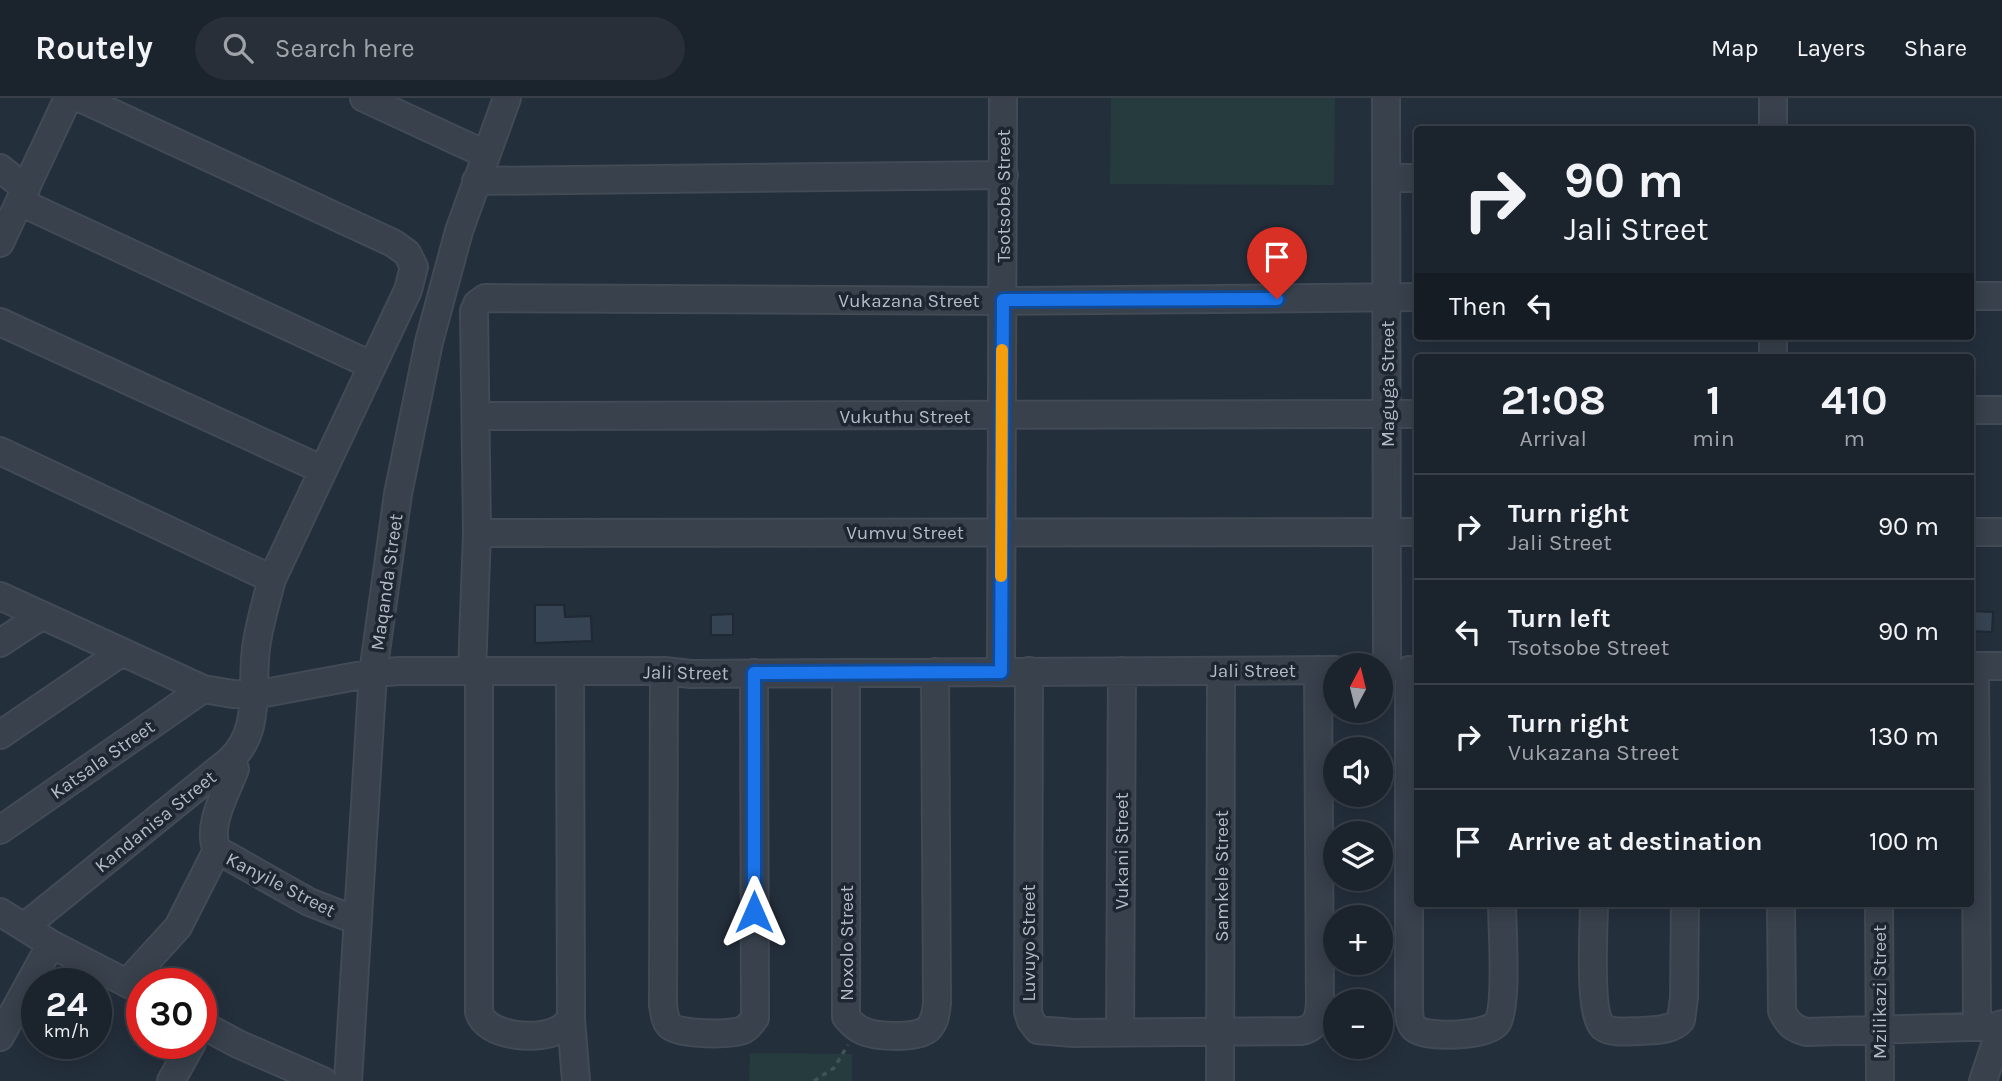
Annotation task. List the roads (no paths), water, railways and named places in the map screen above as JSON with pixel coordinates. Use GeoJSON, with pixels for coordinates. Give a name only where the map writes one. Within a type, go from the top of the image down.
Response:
{"type":"FeatureCollection","features":[{"type":"Feature","properties":{"kind":"street"},"geometry":{"type":"LineString","coordinates":[[0,243],[68,98]]}},
{"type":"Feature","properties":{"kind":"street","name":"Kandanisa Street"},"geometry":{"type":"LineString","coordinates":[[24,927],[229,761],[244,744],[248,736],[254,695],[259,628],[272,579],[413,275],[413,260],[393,243],[80,98]]}},
{"type":"Feature","properties":{"kind":"street"},"geometry":{"type":"LineString","coordinates":[[364,98],[485,154]]}},
{"type":"Feature","properties":{"kind":"street","name":"Maqanda Street"},"geometry":{"type":"LineString","coordinates":[[348,1081],[373,673],[398,494],[419,384],[459,231],[507,98]]}},
{"type":"Feature","properties":{"kind":"street","name":"Tsotsobe Street"},"geometry":{"type":"LineString","coordinates":[[1001,672],[1003,98]]}},
{"type":"Feature","properties":{"kind":"street","name":"Maguga Street"},"geometry":{"type":"LineString","coordinates":[[1386,98],[1387,532],[1399,670],[1409,1007],[1410,1020],[1415,1028],[1427,1033],[1470,1033],[1482,1032],[1498,1023],[1502,1002],[1502,907]]}},
{"type":"Feature","properties":{"kind":"street"},"geometry":{"type":"LineString","coordinates":[[1773,98],[1773,126]]}},
{"type":"Feature","properties":{"kind":"street"},"geometry":{"type":"LineString","coordinates":[[0,167],[23,195],[372,365]]}},
{"type":"Feature","properties":{"kind":"street"},"geometry":{"type":"LineString","coordinates":[[477,181],[1004,175]]}},
{"type":"Feature","properties":{"kind":"street"},"geometry":{"type":"LineString","coordinates":[[1386,178],[1414,178]]}},
{"type":"Feature","properties":{"kind":"street"},"geometry":{"type":"LineString","coordinates":[[1974,296],[2002,296]]}},
{"type":"Feature","properties":{"kind":"street","name":"Vukazana Street"},"geometry":{"type":"LineString","coordinates":[[477,416],[474,311],[477,304],[485,298],[1414,298]]}},
{"type":"Feature","properties":{"kind":"street"},"geometry":{"type":"LineString","coordinates":[[0,322],[323,470]]}},
{"type":"Feature","properties":{"kind":"street"},"geometry":{"type":"LineString","coordinates":[[1974,410],[2002,410]]}},
{"type":"Feature","properties":{"kind":"street","name":"Vukuthu Street"},"geometry":{"type":"LineString","coordinates":[[477,416],[1414,414]]}},
{"type":"Feature","properties":{"kind":"street"},"geometry":{"type":"LineString","coordinates":[[477,416],[479,1012],[484,1023],[498,1032],[527,1035],[557,1031],[571,1019]]}},
{"type":"Feature","properties":{"kind":"street"},"geometry":{"type":"LineString","coordinates":[[0,451],[272,579]]}},
{"type":"Feature","properties":{"kind":"street","name":"Vumvu Street"},"geometry":{"type":"LineString","coordinates":[[477,533],[1414,532]]}},
{"type":"Feature","properties":{"kind":"street"},"geometry":{"type":"LineString","coordinates":[[1974,532],[2002,532]]}},
{"type":"Feature","properties":{"kind":"street","name":"Jali Street"},"geometry":{"type":"LineString","coordinates":[[0,596],[203,689],[233,694],[254,695],[373,673],[476,670],[664,671],[691,674],[1323,670]]}},
{"type":"Feature","properties":{"kind":"street"},"geometry":{"type":"LineString","coordinates":[[0,643],[41,616]]}},
{"type":"Feature","properties":{"kind":"street"},"geometry":{"type":"LineString","coordinates":[[0,735],[122,652]]}},
{"type":"Feature","properties":{"kind":"street"},"geometry":{"type":"LineString","coordinates":[[1974,666],[2002,666]]}},
{"type":"Feature","properties":{"kind":"street"},"geometry":{"type":"LineString","coordinates":[[664,671],[663,1005],[667,1022],[672,1027],[695,1032],[735,1032],[749,1026],[755,1018],[754,673]]}},
{"type":"Feature","properties":{"kind":"street","name":"Luvuyo Street"},"geometry":{"type":"LineString","coordinates":[[1029,671],[1028,1012],[1034,1026],[1045,1032],[1301,1031],[1312,1027],[1318,1018],[1320,990],[1325,723]]}},
{"type":"Feature","properties":{"kind":"street","name":"Vukani Street"},"geometry":{"type":"LineString","coordinates":[[1121,1032],[1122,671]]}},
{"type":"Feature","properties":{"kind":"street","name":"Samkele Street"},"geometry":{"type":"LineString","coordinates":[[1220,671],[1220,1081]]}},
{"type":"Feature","properties":{"kind":"street"},"geometry":{"type":"LineString","coordinates":[[570,672],[571,1019],[576,1081]]}},
{"type":"Feature","properties":{"kind":"street","name":"Noxolo Street"},"geometry":{"type":"LineString","coordinates":[[846,673],[846,1017],[858,1028],[876,1034],[914,1035],[927,1030],[936,1016],[935,673]]}},
{"type":"Feature","properties":{"kind":"street"},"geometry":{"type":"LineString","coordinates":[[1974,682],[1995,1026],[1983,1081]]}},
{"type":"Feature","properties":{"kind":"street","name":"Katsala Street"},"geometry":{"type":"LineString","coordinates":[[0,830],[203,689]]}},
{"type":"Feature","properties":{"kind":"street","name":"Kanyile Street"},"geometry":{"type":"LineString","coordinates":[[229,761],[235,769],[213,829],[213,841],[217,850],[309,902],[358,921]]}},
{"type":"Feature","properties":{"kind":"street"},"geometry":{"type":"LineString","coordinates":[[148,968],[178,927],[217,850]]}},
{"type":"Feature","properties":{"kind":"street"},"geometry":{"type":"LineString","coordinates":[[1594,907],[1595,1006],[1602,1026],[1608,1030],[1620,1031],[1663,1029],[1675,1026],[1681,1020],[1684,998],[1685,907]]}},
{"type":"Feature","properties":{"kind":"street"},"geometry":{"type":"LineString","coordinates":[[1781,907],[1782,1012],[1787,1022],[1795,1029],[1806,1032],[1995,1026]]}},
{"type":"Feature","properties":{"kind":"street","name":"Mzilikazi Street"},"geometry":{"type":"LineString","coordinates":[[1879,907],[1880,1081]]}},
{"type":"Feature","properties":{"kind":"street"},"geometry":{"type":"LineString","coordinates":[[0,912],[51,944],[126,983]]}},
{"type":"Feature","properties":{"kind":"street"},"geometry":{"type":"LineString","coordinates":[[0,1037],[51,944]]}},
{"type":"Feature","properties":{"kind":"street"},"geometry":{"type":"LineString","coordinates":[[217,1033],[323,1081]]}},
{"type":"Feature","properties":{"kind":"street"},"geometry":{"type":"LineString","coordinates":[[171,1081],[183,1059]]}}]}
